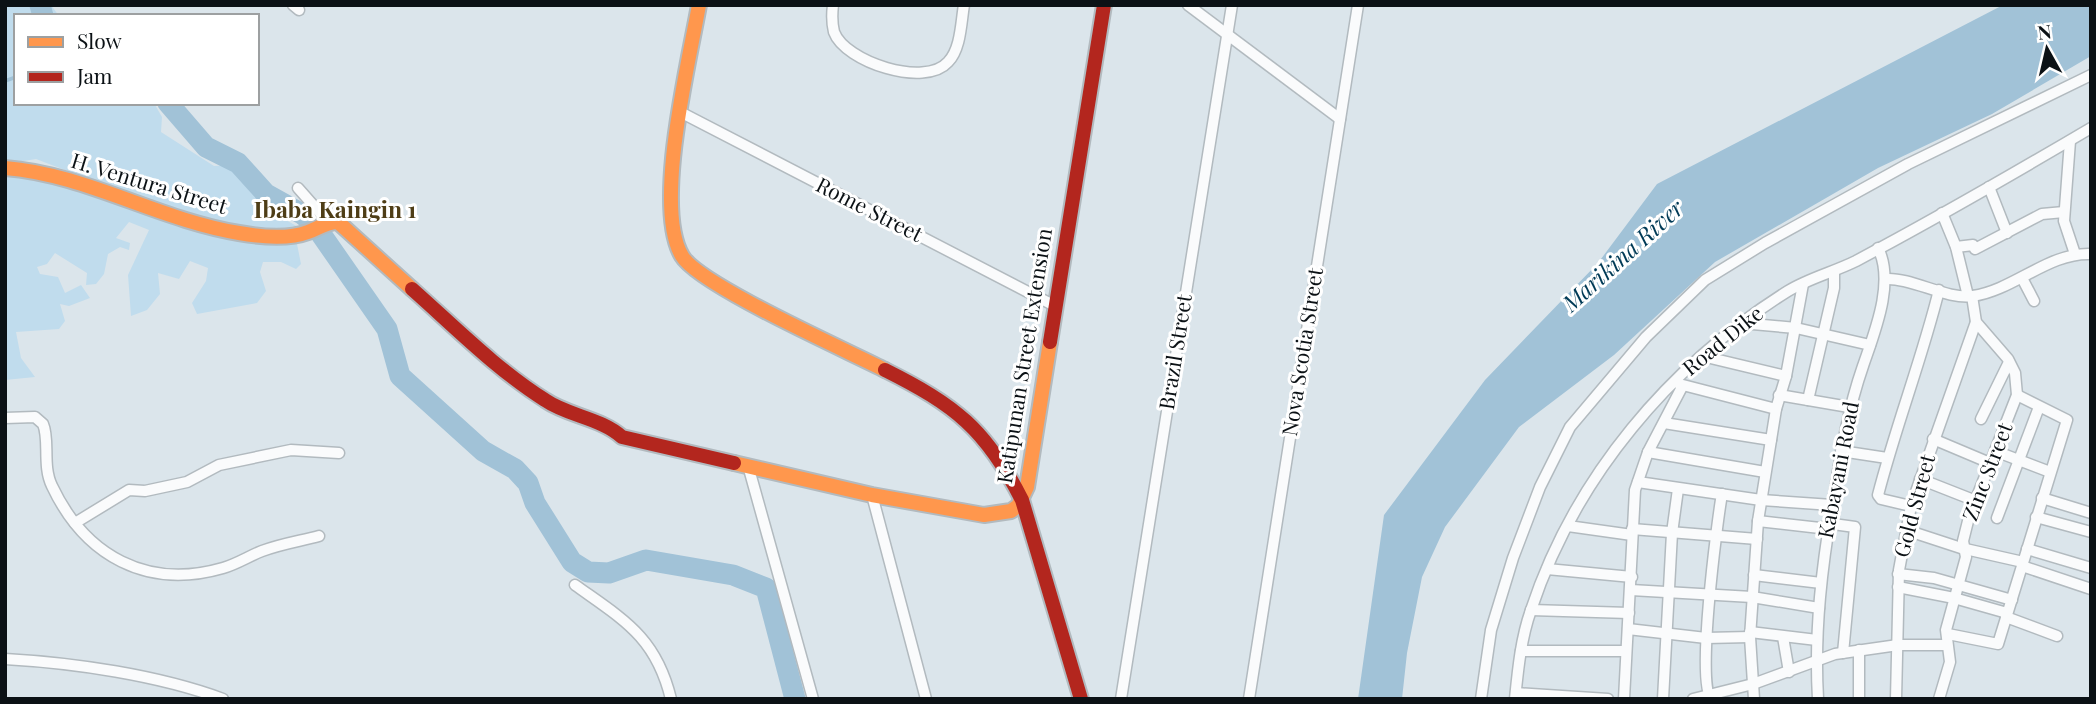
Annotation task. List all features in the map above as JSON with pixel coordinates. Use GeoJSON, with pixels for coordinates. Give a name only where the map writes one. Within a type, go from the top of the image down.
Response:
{"type":"FeatureCollection","features":[{"type":"Feature","properties":{"kind":"street"},"geometry":{"type":"LineString","coordinates":[[699,5],[670,182],[671,217],[680,254],[708,280],[947,402],[1007,472],[1022,500],[1081,699]]}},
{"type":"Feature","properties":{"kind":"street"},"geometry":{"type":"LineString","coordinates":[[833,5],[834,33],[844,45],[878,64],[911,74],[929,72],[948,63],[958,42],[964,5]]}},
{"type":"Feature","properties":{"kind":"street","name":"Katipunan Street Extension"},"geometry":{"type":"LineString","coordinates":[[319,226],[347,226],[492,362],[540,400],[613,429],[622,437],[642,444],[652,442],[749,469],[872,495],[993,515],[1011,511],[1022,500],[1027,486],[1104,5]]}},
{"type":"Feature","properties":{"kind":"street"},"geometry":{"type":"LineString","coordinates":[[1188,5],[1339,119]]}},
{"type":"Feature","properties":{"kind":"street","name":"Brazil Street"},"geometry":{"type":"LineString","coordinates":[[1121,699],[1232,5]]}},
{"type":"Feature","properties":{"kind":"street","name":"Nova Scotia Street"},"geometry":{"type":"LineString","coordinates":[[1249,699],[1358,5]]}},
{"type":"Feature","properties":{"kind":"street"},"geometry":{"type":"LineString","coordinates":[[1481,699],[1491,630],[1513,558],[1540,487],[1570,427],[1646,337],[1705,281],[1765,243],[1909,164],[2091,75]]}},
{"type":"Feature","properties":{"kind":"street","name":"Rome Street"},"geometry":{"type":"LineString","coordinates":[[682,113],[1055,306]]}},
{"type":"Feature","properties":{"kind":"street","name":"Road Dike"},"geometry":{"type":"LineString","coordinates":[[1515,696],[1521,651],[1531,610],[1568,526],[1592,483],[1629,432],[1702,356],[1741,323],[1803,284],[1878,248],[2091,128]]}},
{"type":"Feature","properties":{"kind":"street"},"geometry":{"type":"LineString","coordinates":[[2070,141],[2064,212],[2066,231],[2076,254]]}},
{"type":"Feature","properties":{"kind":"street","name":"H. Ventura Street"},"geometry":{"type":"LineString","coordinates":[[5,168],[33,170],[184,219],[238,233],[273,237],[319,226]]}},
{"type":"Feature","properties":{"kind":"street"},"geometry":{"type":"LineString","coordinates":[[1989,187],[2007,233]]}},
{"type":"Feature","properties":{"kind":"street"},"geometry":{"type":"LineString","coordinates":[[298,188],[319,226]]}},
{"type":"Feature","properties":{"kind":"street"},"geometry":{"type":"LineString","coordinates":[[1955,247],[1973,245],[1975,250],[2042,214],[2064,212]]}},
{"type":"Feature","properties":{"kind":"street"},"geometry":{"type":"LineString","coordinates":[[1942,213],[1955,247],[1976,322]]}},
{"type":"Feature","properties":{"kind":"street"},"geometry":{"type":"LineString","coordinates":[[1878,248],[1885,261],[1887,279],[1970,296],[2022,278],[2076,254],[2091,254]]}},
{"type":"Feature","properties":{"kind":"street"},"geometry":{"type":"LineString","coordinates":[[1808,400],[1825,335],[1834,288],[1833,271]]}},
{"type":"Feature","properties":{"kind":"street"},"geometry":{"type":"LineString","coordinates":[[2022,278],[2034,302]]}},
{"type":"Feature","properties":{"kind":"street","name":"Kabayani Road"},"geometry":{"type":"LineString","coordinates":[[1818,699],[1816,660],[1819,608],[1832,505],[1849,407],[1870,345],[1887,279]]}},
{"type":"Feature","properties":{"kind":"street"},"geometry":{"type":"LineString","coordinates":[[1754,699],[1750,635],[1758,521],[1770,440],[1786,376],[1803,284]]}},
{"type":"Feature","properties":{"kind":"street"},"geometry":{"type":"LineString","coordinates":[[1911,506],[1879,497],[1896,424],[1923,355],[1939,290]]}},
{"type":"Feature","properties":{"kind":"street","name":"Zinc Street"},"geometry":{"type":"LineString","coordinates":[[1939,699],[1950,662],[1947,640],[1954,598],[1966,557],[1966,529],[2017,395],[2015,373],[2009,362],[1976,322]]}},
{"type":"Feature","properties":{"kind":"street","name":"Gold Street"},"geometry":{"type":"LineString","coordinates":[[1896,699],[1898,574],[1911,506],[1976,322]]}},
{"type":"Feature","properties":{"kind":"street"},"geometry":{"type":"LineString","coordinates":[[1741,323],[1796,328],[1870,345]]}},
{"type":"Feature","properties":{"kind":"street"},"geometry":{"type":"LineString","coordinates":[[1702,356],[1786,376]]}},
{"type":"Feature","properties":{"kind":"street"},"geometry":{"type":"LineString","coordinates":[[1981,419],[2009,362]]}},
{"type":"Feature","properties":{"kind":"street"},"geometry":{"type":"LineString","coordinates":[[1624,699],[1632,577],[1632,532],[1638,482],[1678,384],[1776,409]]}},
{"type":"Feature","properties":{"kind":"street"},"geometry":{"type":"LineString","coordinates":[[1780,395],[1849,407]]}},
{"type":"Feature","properties":{"kind":"street"},"geometry":{"type":"LineString","coordinates":[[1693,699],[1753,684],[1816,660],[1858,650],[1947,640],[1996,645],[2067,418],[2017,395]]}},
{"type":"Feature","properties":{"kind":"street"},"geometry":{"type":"LineString","coordinates":[[1997,518],[2039,407]]}},
{"type":"Feature","properties":{"kind":"street"},"geometry":{"type":"LineString","coordinates":[[5,418],[35,417],[43,424],[49,482],[75,523],[93,545],[109,557],[166,575],[223,568],[260,551],[319,536]]}},
{"type":"Feature","properties":{"kind":"street"},"geometry":{"type":"LineString","coordinates":[[1664,423],[1770,440]]}},
{"type":"Feature","properties":{"kind":"street"},"geometry":{"type":"LineString","coordinates":[[1933,439],[1990,463]]}},
{"type":"Feature","properties":{"kind":"street"},"geometry":{"type":"LineString","coordinates":[[75,523],[129,490],[145,491],[187,482],[219,465],[291,450],[339,453]]}},
{"type":"Feature","properties":{"kind":"street"},"geometry":{"type":"LineString","coordinates":[[1995,451],[2050,471]]}},
{"type":"Feature","properties":{"kind":"street"},"geometry":{"type":"LineString","coordinates":[[1648,452],[1765,472]]}},
{"type":"Feature","properties":{"kind":"street"},"geometry":{"type":"LineString","coordinates":[[1841,452],[1887,458]]}},
{"type":"Feature","properties":{"kind":"street"},"geometry":{"type":"LineString","coordinates":[[749,469],[813,699]]}},
{"type":"Feature","properties":{"kind":"street"},"geometry":{"type":"LineString","coordinates":[[1920,479],[1976,501]]}},
{"type":"Feature","properties":{"kind":"street"},"geometry":{"type":"LineString","coordinates":[[1638,482],[1761,500],[1832,505]]}},
{"type":"Feature","properties":{"kind":"street"},"geometry":{"type":"LineString","coordinates":[[1663,699],[1672,533],[1678,489]]}},
{"type":"Feature","properties":{"kind":"street"},"geometry":{"type":"LineString","coordinates":[[1709,696],[1706,638],[1714,534],[1722,494]]}},
{"type":"Feature","properties":{"kind":"street"},"geometry":{"type":"LineString","coordinates":[[872,495],[926,699]]}},
{"type":"Feature","properties":{"kind":"street"},"geometry":{"type":"LineString","coordinates":[[2042,498],[2091,513]]}},
{"type":"Feature","properties":{"kind":"street"},"geometry":{"type":"LineString","coordinates":[[2036,517],[2091,532]]}},
{"type":"Feature","properties":{"kind":"street"},"geometry":{"type":"LineString","coordinates":[[1758,521],[1821,528],[1852,526],[1856,530],[1843,653]]}},
{"type":"Feature","properties":{"kind":"street"},"geometry":{"type":"LineString","coordinates":[[1568,526],[1757,539]]}},
{"type":"Feature","properties":{"kind":"street"},"geometry":{"type":"LineString","coordinates":[[1906,530],[2023,564],[2091,589]]}},
{"type":"Feature","properties":{"kind":"street"},"geometry":{"type":"LineString","coordinates":[[2027,549],[2091,568]]}},
{"type":"Feature","properties":{"kind":"street"},"geometry":{"type":"LineString","coordinates":[[1547,569],[1632,577]]}},
{"type":"Feature","properties":{"kind":"street"},"geometry":{"type":"LineString","coordinates":[[1898,574],[1958,585],[2012,600]]}},
{"type":"Feature","properties":{"kind":"street"},"geometry":{"type":"LineString","coordinates":[[1754,575],[1821,583]]}},
{"type":"Feature","properties":{"kind":"street"},"geometry":{"type":"LineString","coordinates":[[575,585],[637,632],[656,654],[671,699]]}},
{"type":"Feature","properties":{"kind":"street"},"geometry":{"type":"LineString","coordinates":[[1898,587],[1954,598],[2007,615],[2057,636]]}},
{"type":"Feature","properties":{"kind":"street"},"geometry":{"type":"LineString","coordinates":[[1631,590],[1752,597],[1819,608]]}},
{"type":"Feature","properties":{"kind":"street"},"geometry":{"type":"LineString","coordinates":[[1531,610],[1629,613]]}},
{"type":"Feature","properties":{"kind":"street"},"geometry":{"type":"LineString","coordinates":[[1628,629],[1706,638],[1750,635],[1817,640]]}},
{"type":"Feature","properties":{"kind":"street"},"geometry":{"type":"LineString","coordinates":[[1783,637],[1789,672]]}},
{"type":"Feature","properties":{"kind":"street"},"geometry":{"type":"LineString","coordinates":[[1858,650],[1859,699]]}},
{"type":"Feature","properties":{"kind":"street"},"geometry":{"type":"LineString","coordinates":[[1521,651],[1626,651]]}},
{"type":"Feature","properties":{"kind":"street"},"geometry":{"type":"LineString","coordinates":[[5,660],[38,661],[161,681],[223,699]]}},
{"type":"Feature","properties":{"kind":"street"},"geometry":{"type":"LineString","coordinates":[[1515,696],[1608,699]]}},
{"type":"Feature","properties":{"kind":"shaded area"},"geometry":{"type":"Polygon","coordinates":[[[5,5],[51,5],[58,14],[14,14],[14,105],[155,105],[162,117],[161,132],[214,166],[235,165],[268,201],[263,207],[300,228],[288,232],[214,224],[36,159],[5,164],[5,5]]]}},
{"type":"Feature","properties":{"kind":"shaded area"},"geometry":{"type":"Polygon","coordinates":[[[25,172],[213,234],[296,239],[301,264],[296,269],[281,262],[263,262],[260,272],[266,291],[257,303],[197,314],[192,303],[206,281],[208,268],[190,261],[179,279],[158,273],[160,294],[147,310],[131,316],[128,275],[149,230],[129,222],[116,238],[130,243],[129,250],[120,247],[108,254],[104,274],[96,284],[86,285],[87,273],[55,253],[47,264],[37,267],[40,274],[58,277],[65,293],[81,285],[90,298],[69,306],[60,304],[65,321],[59,329],[16,332],[21,358],[35,377],[5,380],[5,173],[25,172]]]}},
{"type":"Feature","properties":{"kind":"water","name":"Marikina River"},"geometry":{"type":"Polygon","coordinates":[[[2003,5],[2091,5],[2091,56],[1992,114],[1878,168],[1715,262],[1614,355],[1519,427],[1445,527],[1422,577],[1407,653],[1402,699],[1358,699],[1384,515],[1485,380],[1598,263],[1657,184],[2003,5]]]}},
{"type":"Feature","properties":{"kind":"waterway"},"geometry":{"type":"LineString","coordinates":[[40,5],[42,14]]}},
{"type":"Feature","properties":{"kind":"waterway"},"geometry":{"type":"LineString","coordinates":[[5,81],[14,78]]}},
{"type":"Feature","properties":{"kind":"waterway"},"geometry":{"type":"LineString","coordinates":[[170,105],[206,147],[238,163],[266,194],[302,214],[314,224],[387,329],[400,376],[483,451],[515,469],[528,483],[535,503],[572,562],[588,572],[609,573],[646,560],[733,575],[766,588],[795,699]]}},
{"type":"Feature","properties":{"kind":"traffic: slow"},"geometry":{"type":"LineString","coordinates":[[699,5],[672,170],[674,233],[682,256],[694,268],[744,300],[885,370]]}},
{"type":"Feature","properties":{"kind":"traffic: slow"},"geometry":{"type":"LineString","coordinates":[[5,168],[64,179],[209,227],[247,234],[291,236],[338,222],[412,289]]}},
{"type":"Feature","properties":{"kind":"traffic: slow"},"geometry":{"type":"LineString","coordinates":[[734,463],[872,495],[984,515],[1011,511],[1018,506],[1027,487],[1050,342]]}},
{"type":"Feature","properties":{"kind":"traffic: jam"},"geometry":{"type":"LineString","coordinates":[[1050,342],[1104,5]]}},
{"type":"Feature","properties":{"kind":"traffic: jam"},"geometry":{"type":"LineString","coordinates":[[412,289],[493,361],[554,405],[604,425],[622,437],[734,463]]}},
{"type":"Feature","properties":{"kind":"traffic: jam"},"geometry":{"type":"LineString","coordinates":[[885,370],[950,408],[981,437],[1009,475],[1022,500],[1081,699]]}},
{"type":"Feature","properties":{"kind":"district","name":"Ibaba Kaingin 1"},"geometry":{"type":"Point","coordinates":[335,210]}}]}
